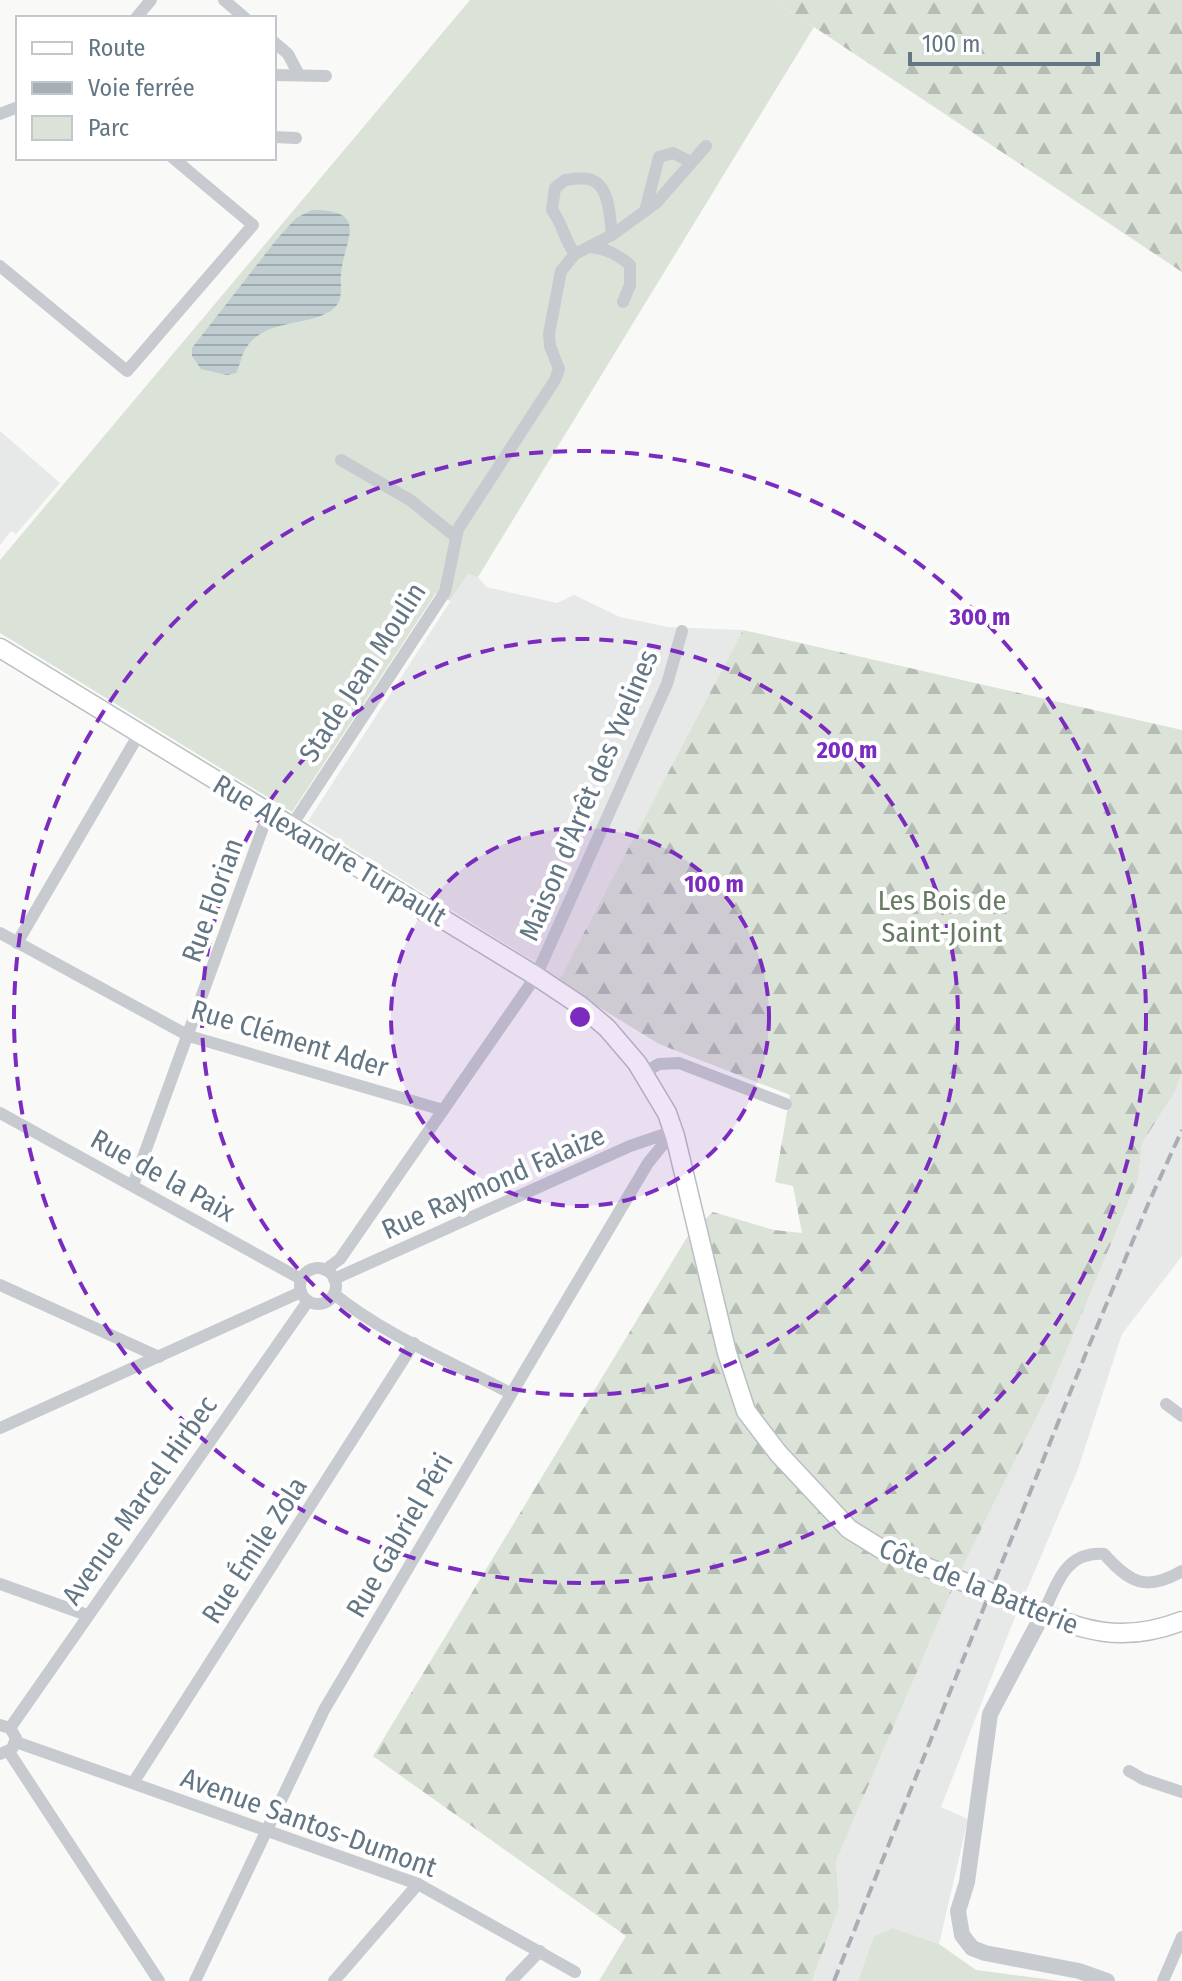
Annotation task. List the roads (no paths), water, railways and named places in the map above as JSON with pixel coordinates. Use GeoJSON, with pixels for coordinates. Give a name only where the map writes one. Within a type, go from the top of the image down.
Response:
{"type":"FeatureCollection","features":[{"type":"Feature","properties":{"kind":"main road","name":"Rue Alexandre Turpault"},"geometry":{"type":"LineString","coordinates":[[2,653],[292,825],[581,1006],[607,1028],[643,1073],[667,1113],[682,1168]]}},
{"type":"Feature","properties":{"kind":"main road","name":"Côte de la Batterie"},"geometry":{"type":"LineString","coordinates":[[682,1168],[727,1353],[746,1411],[778,1453],[849,1529],[883,1550],[1088,1631],[1131,1634],[1182,1621]]}},
{"type":"Feature","properties":{"kind":"street"},"geometry":{"type":"LineString","coordinates":[[138,16],[151,0]]}},
{"type":"Feature","properties":{"kind":"street"},"geometry":{"type":"LineString","coordinates":[[224,0],[243,16]]}},
{"type":"Feature","properties":{"kind":"street"},"geometry":{"type":"LineString","coordinates":[[276,44],[288,54],[299,75]]}},
{"type":"Feature","properties":{"kind":"street"},"geometry":{"type":"LineString","coordinates":[[276,75],[326,76]]}},
{"type":"Feature","properties":{"kind":"street"},"geometry":{"type":"LineString","coordinates":[[276,137],[296,138]]}},
{"type":"Feature","properties":{"kind":"street"},"geometry":{"type":"LineString","coordinates":[[612,235],[609,209],[602,188],[592,180],[565,180],[555,188],[551,198],[552,210],[561,222],[564,240],[575,254],[612,235],[645,211],[675,183],[706,146]]}},
{"type":"Feature","properties":{"kind":"street"},"geometry":{"type":"LineString","coordinates":[[645,211],[659,157],[673,153],[691,162]]}},
{"type":"Feature","properties":{"kind":"street"},"geometry":{"type":"LineString","coordinates":[[0,266],[127,371],[253,225],[175,160]]}},
{"type":"Feature","properties":{"kind":"street"},"geometry":{"type":"LineString","coordinates":[[590,247],[605,248],[630,265],[630,285],[623,302]]}},
{"type":"Feature","properties":{"kind":"street","name":"Stade Jean Moulin"},"geometry":{"type":"LineString","coordinates":[[292,825],[445,592],[458,529],[555,380],[559,369],[549,334],[561,271],[575,254]]}},
{"type":"Feature","properties":{"kind":"street"},"geometry":{"type":"LineString","coordinates":[[341,460],[410,500],[456,537]]}},
{"type":"Feature","properties":{"kind":"street","name":"Maison d'Arrêt des Yvelines"},"geometry":{"type":"LineString","coordinates":[[536,976],[667,684],[682,631]]}},
{"type":"Feature","properties":{"kind":"street"},"geometry":{"type":"LineString","coordinates":[[17,943],[139,734]]}},
{"type":"Feature","properties":{"kind":"street","name":"Rue Florian"},"geometry":{"type":"LineString","coordinates":[[133,1185],[269,811]]}},
{"type":"Feature","properties":{"kind":"street","name":"Rue Clément Ader"},"geometry":{"type":"LineString","coordinates":[[0,933],[189,1036],[443,1110]]}},
{"type":"Feature","properties":{"kind":"street"},"geometry":{"type":"LineString","coordinates":[[510,1393],[347,1305],[334,1294],[330,1274],[536,976]]}},
{"type":"Feature","properties":{"kind":"street"},"geometry":{"type":"LineString","coordinates":[[643,1073],[659,1064],[679,1063],[786,1104]]}},
{"type":"Feature","properties":{"kind":"street","name":"Rue de la Paix"},"geometry":{"type":"LineString","coordinates":[[0,1113],[133,1185],[303,1291]]}},
{"type":"Feature","properties":{"kind":"street","name":"Rue Raymond Falaize"},"geometry":{"type":"LineString","coordinates":[[303,1291],[314,1269],[330,1274],[630,1146],[674,1131]]}},
{"type":"Feature","properties":{"kind":"street","name":"Rue Gabriel Péri"},"geometry":{"type":"LineString","coordinates":[[195,1981],[324,1710],[648,1163],[674,1131]]}},
{"type":"Feature","properties":{"kind":"street"},"geometry":{"type":"LineString","coordinates":[[0,1285],[159,1357]]}},
{"type":"Feature","properties":{"kind":"street"},"geometry":{"type":"LineString","coordinates":[[0,1428],[303,1291],[322,1304],[334,1294]]}},
{"type":"Feature","properties":{"kind":"street","name":"Avenue Marcel Hirbec"},"geometry":{"type":"LineString","coordinates":[[5,1727],[87,1615],[303,1291]]}},
{"type":"Feature","properties":{"kind":"street","name":"Rue Émile Zola"},"geometry":{"type":"LineString","coordinates":[[133,1783],[414,1343]]}},
{"type":"Feature","properties":{"kind":"street"},"geometry":{"type":"LineString","coordinates":[[1166,1404],[1182,1416]]}},
{"type":"Feature","properties":{"kind":"street"},"geometry":{"type":"LineString","coordinates":[[1107,1981],[1079,1971],[985,1953],[972,1948],[962,1935],[958,1911],[967,1882],[990,1714],[1074,1559],[1087,1553],[1104,1554],[1118,1570],[1135,1581],[1156,1584],[1182,1571]]}},
{"type":"Feature","properties":{"kind":"street"},"geometry":{"type":"LineString","coordinates":[[0,1584],[87,1615]]}},
{"type":"Feature","properties":{"kind":"street"},"geometry":{"type":"LineString","coordinates":[[5,1727],[15,1734],[8,1749],[159,1981]]}},
{"type":"Feature","properties":{"kind":"street","name":"Avenue Santos-Dumont"},"geometry":{"type":"LineString","coordinates":[[8,1749],[133,1783],[418,1884],[575,1972]]}},
{"type":"Feature","properties":{"kind":"street"},"geometry":{"type":"LineString","coordinates":[[1129,1771],[1182,1792]]}},
{"type":"Feature","properties":{"kind":"street"},"geometry":{"type":"LineString","coordinates":[[334,1981],[418,1884]]}},
{"type":"Feature","properties":{"kind":"street"},"geometry":{"type":"LineString","coordinates":[[1163,1981],[1182,1937]]}},
{"type":"Feature","properties":{"kind":"street"},"geometry":{"type":"LineString","coordinates":[[511,1981],[540,1951]]}},
{"type":"Feature","properties":{"kind":"railway"},"geometry":{"type":"LineString","coordinates":[[834,1981],[1086,1353],[1182,1130]]}},
{"type":"Feature","properties":{"kind":"park label","name":"Les Bois de Saint-Joint"},"geometry":{"type":"Point","coordinates":[942,916]}}]}
